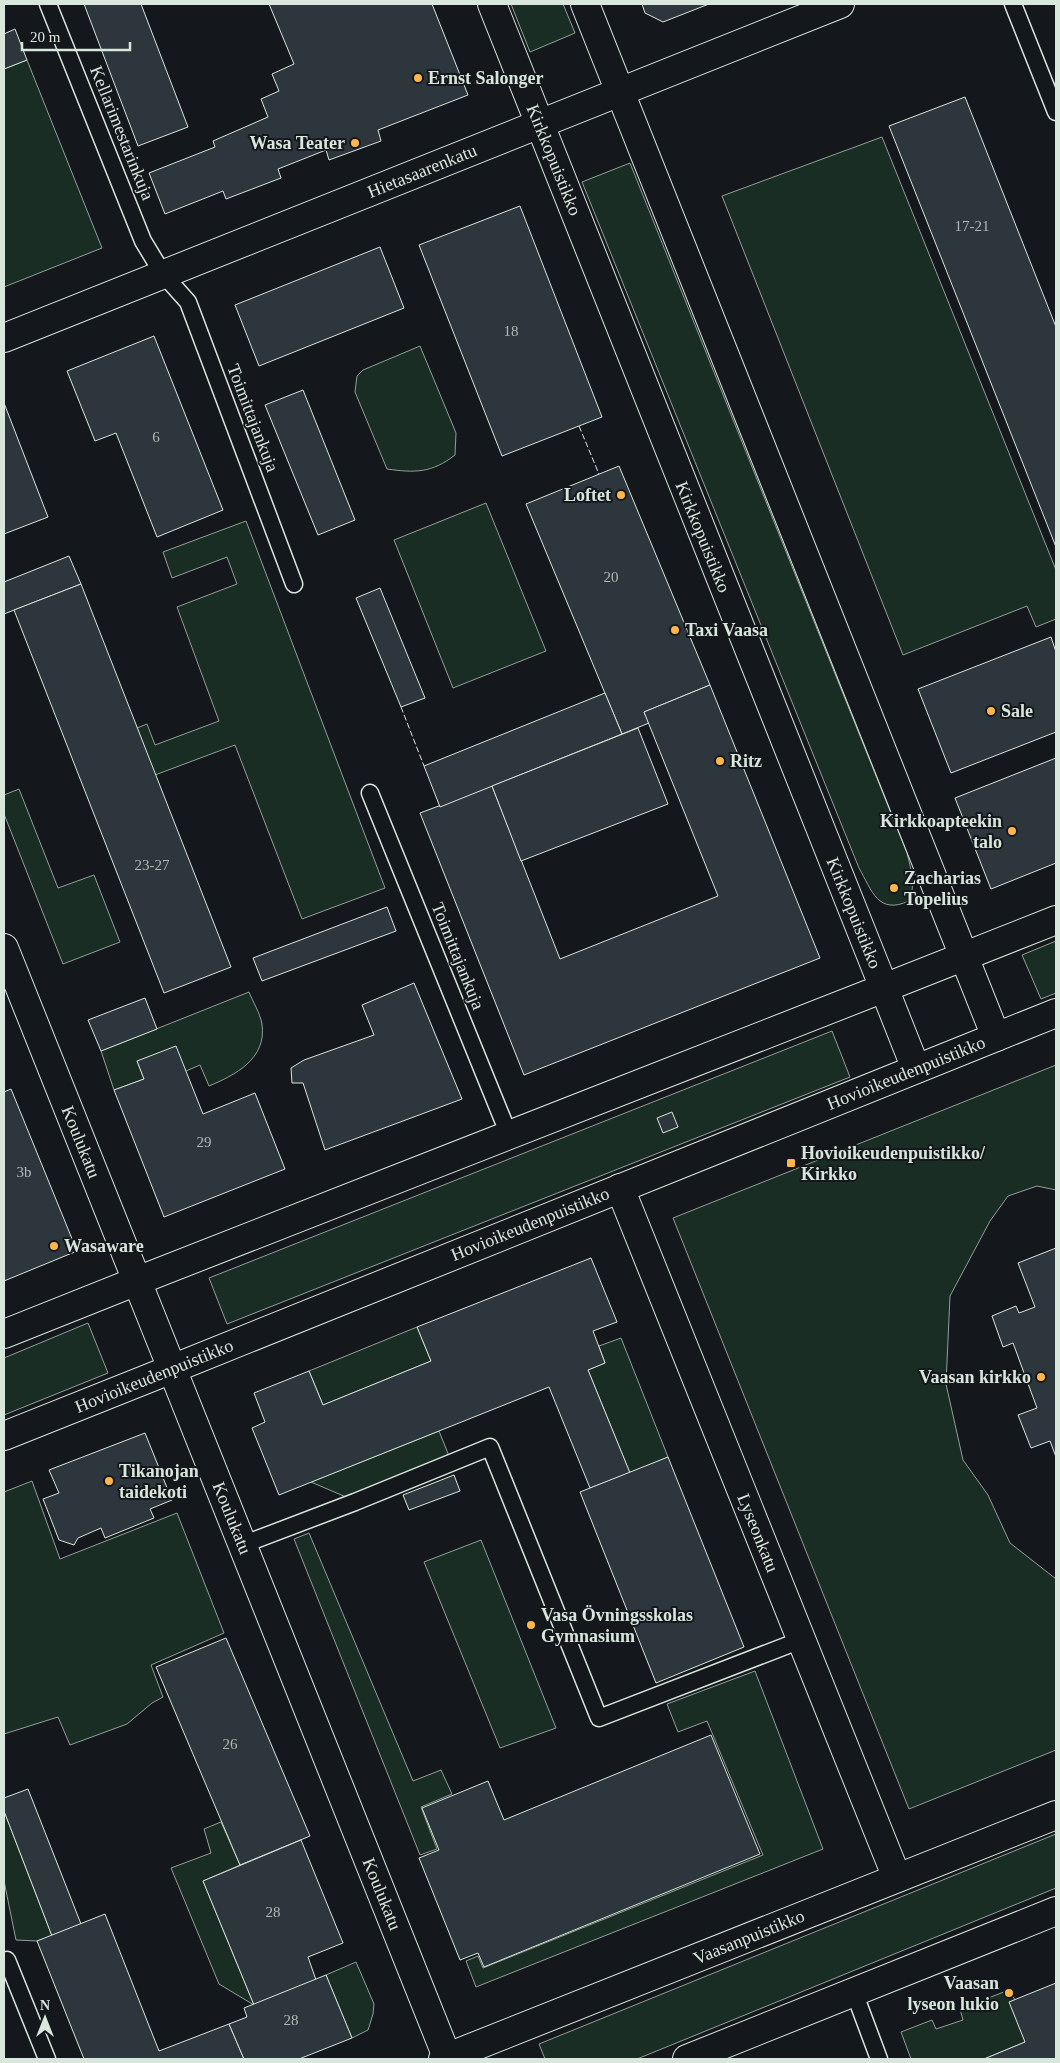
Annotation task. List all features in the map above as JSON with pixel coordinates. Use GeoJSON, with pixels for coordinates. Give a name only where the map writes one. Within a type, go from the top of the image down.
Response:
{"type":"FeatureCollection","features":[{"type":"Feature","properties":{"kind":"main road","name":"Kirkkopuistikko"},"geometry":{"type":"LineString","coordinates":[[492,4],[916,1069]]}},
{"type":"Feature","properties":{"kind":"main road"},"geometry":{"type":"LineString","coordinates":[[585,4],[996,1037]]}},
{"type":"Feature","properties":{"kind":"main road","name":"Hietasaarenkatu"},"geometry":{"type":"LineString","coordinates":[[4,338],[840,4]]}},
{"type":"Feature","properties":{"kind":"main road"},"geometry":{"type":"LineString","coordinates":[[4,1334],[1056,920]]}},
{"type":"Feature","properties":{"kind":"main road","name":"Koulukatu"},"geometry":{"type":"LineString","coordinates":[[4,948],[446,2059]]}},
{"type":"Feature","properties":{"kind":"main road","name":"Hovioikeudenpuistikko"},"geometry":{"type":"LineString","coordinates":[[4,1436],[1056,1013]]}},
{"type":"Feature","properties":{"kind":"main road","name":"Lyseonkatu"},"geometry":{"type":"LineString","coordinates":[[620,1188],[898,1878]]}},
{"type":"Feature","properties":{"kind":"main road","name":"Vaasanpuistikko"},"geometry":{"type":"LineString","coordinates":[[446,2059],[1056,1815]]}},
{"type":"Feature","properties":{"kind":"main road"},"geometry":{"type":"LineString","coordinates":[[687,2059],[1056,1911]]}},
{"type":"Feature","properties":{"kind":"lane","name":"Kellarimestarinkuja"},"geometry":{"type":"LineString","coordinates":[[48,4],[143,241],[163,274]]}},
{"type":"Feature","properties":{"kind":"lane"},"geometry":{"type":"LineString","coordinates":[[1013,4],[1056,112]]}},
{"type":"Feature","properties":{"kind":"lane","name":"Toimittajankuja"},"geometry":{"type":"LineString","coordinates":[[163,274],[188,302],[294,584]]}},
{"type":"Feature","properties":{"kind":"lane","name":"Toimittajankuja"},"geometry":{"type":"LineString","coordinates":[[370,793],[509,1135]]}},
{"type":"Feature","properties":{"kind":"lane"},"geometry":{"type":"LineString","coordinates":[[242,1544],[355,1502],[490,1447],[600,1718],[801,1640]]}},
{"type":"Feature","properties":{"kind":"lane"},"geometry":{"type":"LineString","coordinates":[[7,1960],[47,2059]]}},
{"type":"Feature","properties":{"kind":"lane"},"geometry":{"type":"LineString","coordinates":[[854,1992],[879,2059]]}},
{"type":"Feature","properties":{"kind":"green space"},"geometry":{"type":"Polygon","coordinates":[[[511,4],[563,4],[575,33],[530,52],[511,4]]]}},
{"type":"Feature","properties":{"kind":"green space"},"geometry":{"type":"Polygon","coordinates":[[[27,60],[102,248],[4,287],[4,69],[27,60]]]}},
{"type":"Feature","properties":{"kind":"green space"},"geometry":{"type":"Polygon","coordinates":[[[882,137],[1056,570],[1056,619],[1036,627],[1027,606],[903,655],[722,196],[882,137]]]}},
{"type":"Feature","properties":{"kind":"green space"},"geometry":{"type":"Polygon","coordinates":[[[630,163],[907,853],[912,883],[909,901],[898,905],[883,903],[872,892],[859,868],[582,182],[630,163]]]}},
{"type":"Feature","properties":{"kind":"green space"},"geometry":{"type":"Polygon","coordinates":[[[420,346],[456,433],[455,455],[439,465],[423,470],[387,469],[355,392],[357,376],[363,370],[420,346]]]}},
{"type":"Feature","properties":{"kind":"green space"},"geometry":{"type":"Polygon","coordinates":[[[486,503],[546,651],[453,688],[394,540],[486,503]]]}},
{"type":"Feature","properties":{"kind":"green space"},"geometry":{"type":"Polygon","coordinates":[[[246,521],[385,888],[302,919],[235,745],[155,775],[137,728],[147,724],[155,745],[219,721],[177,607],[237,584],[227,557],[172,578],[163,552],[246,521]]]}},
{"type":"Feature","properties":{"kind":"green space"},"geometry":{"type":"Polygon","coordinates":[[[19,789],[58,888],[94,875],[120,942],[63,964],[4,814],[4,795],[19,789]]]}},
{"type":"Feature","properties":{"kind":"green space"},"geometry":{"type":"Polygon","coordinates":[[[1056,941],[1056,993],[1041,999],[1022,955],[1056,941]]]}},
{"type":"Feature","properties":{"kind":"green space"},"geometry":{"type":"Polygon","coordinates":[[[249,992],[261,1020],[262,1036],[254,1056],[239,1071],[209,1086],[200,1065],[186,1071],[137,1061],[144,1079],[114,1090],[101,1051],[249,992]]]}},
{"type":"Feature","properties":{"kind":"green space"},"geometry":{"type":"Polygon","coordinates":[[[832,1031],[850,1077],[227,1324],[209,1278],[832,1031]]]}},
{"type":"Feature","properties":{"kind":"green space"},"geometry":{"type":"Polygon","coordinates":[[[1056,1065],[1056,1190],[1037,1186],[1008,1196],[990,1221],[950,1296],[946,1384],[963,1460],[988,1495],[1010,1543],[1056,1579],[1056,1750],[909,1809],[673,1218],[1056,1065]]]}},
{"type":"Feature","properties":{"kind":"green space"},"geometry":{"type":"Polygon","coordinates":[[[88,1323],[108,1373],[4,1415],[4,1358],[88,1323]]]}},
{"type":"Feature","properties":{"kind":"green space"},"geometry":{"type":"Polygon","coordinates":[[[417,1327],[431,1361],[323,1405],[309,1371],[417,1327]]]}},
{"type":"Feature","properties":{"kind":"green space"},"geometry":{"type":"Polygon","coordinates":[[[621,1338],[668,1457],[630,1473],[588,1370],[605,1363],[599,1346],[621,1338]]]}},
{"type":"Feature","properties":{"kind":"green space"},"geometry":{"type":"Polygon","coordinates":[[[439,1431],[449,1456],[346,1497],[311,1482],[439,1431]]]}},
{"type":"Feature","properties":{"kind":"green space"},"geometry":{"type":"Polygon","coordinates":[[[32,1481],[60,1559],[177,1513],[224,1633],[151,1665],[163,1697],[152,1703],[127,1724],[70,1745],[58,1717],[4,1734],[4,1492],[32,1481]]]}},
{"type":"Feature","properties":{"kind":"green space"},"geometry":{"type":"Polygon","coordinates":[[[309,1533],[413,1781],[441,1770],[452,1794],[421,1807],[437,1849],[420,1855],[294,1539],[309,1533]]]}},
{"type":"Feature","properties":{"kind":"green space"},"geometry":{"type":"Polygon","coordinates":[[[481,1540],[556,1728],[500,1748],[424,1562],[481,1540]]]}},
{"type":"Feature","properties":{"kind":"green space"},"geometry":{"type":"Polygon","coordinates":[[[755,1671],[823,1849],[476,1987],[466,1961],[478,1956],[483,1968],[763,1855],[707,1721],[678,1732],[667,1704],[755,1671]]]}},
{"type":"Feature","properties":{"kind":"green space"},"geometry":{"type":"Polygon","coordinates":[[[4,1811],[52,1936],[37,1941],[16,1940],[4,1881],[4,1811]]]}},
{"type":"Feature","properties":{"kind":"green space"},"geometry":{"type":"Polygon","coordinates":[[[221,1822],[240,1865],[203,1881],[254,2005],[219,1984],[171,1868],[211,1853],[204,1829],[221,1822]]]}},
{"type":"Feature","properties":{"kind":"green space"},"geometry":{"type":"Polygon","coordinates":[[[1056,1834],[1056,1888],[637,2059],[545,2059],[539,2044],[1056,1834]]]}},
{"type":"Feature","properties":{"kind":"green space"},"geometry":{"type":"Polygon","coordinates":[[[356,1962],[374,2004],[368,2030],[352,2038],[326,1975],[356,1962]]]}},
{"type":"Feature","properties":{"kind":"green space"},"geometry":{"type":"Polygon","coordinates":[[[1009,1990],[1015,2000],[1025,2042],[984,2059],[911,2059],[901,2032],[932,2020],[936,2029],[963,2020],[960,2009],[1009,1990]]]}},
{"type":"Feature","properties":{"kind":"building"},"geometry":{"type":"Polygon","coordinates":[[[84,4],[141,4],[188,127],[138,146],[84,4]]]}},
{"type":"Feature","properties":{"kind":"building"},"geometry":{"type":"Polygon","coordinates":[[[269,4],[432,4],[468,95],[378,130],[381,141],[329,160],[326,150],[278,169],[281,178],[226,199],[223,191],[165,214],[149,173],[215,147],[213,141],[268,117],[261,99],[279,91],[272,74],[294,64],[269,4]]]}},
{"type":"Feature","properties":{"kind":"building"},"geometry":{"type":"Polygon","coordinates":[[[642,4],[709,4],[663,22],[645,13],[642,4]]]}},
{"type":"Feature","properties":{"kind":"building"},"geometry":{"type":"Polygon","coordinates":[[[15,29],[27,60],[4,69],[4,34],[15,29]]]}},
{"type":"Feature","properties":{"kind":"building"},"geometry":{"type":"Polygon","coordinates":[[[965,97],[1056,327],[1056,547],[889,126],[965,97]]]}},
{"type":"Feature","properties":{"kind":"building"},"geometry":{"type":"Polygon","coordinates":[[[520,206],[602,417],[502,456],[419,245],[520,206]]]}},
{"type":"Feature","properties":{"kind":"building"},"geometry":{"type":"Polygon","coordinates":[[[380,247],[404,308],[259,366],[235,305],[380,247]]]}},
{"type":"Feature","properties":{"kind":"building"},"geometry":{"type":"Polygon","coordinates":[[[154,336],[223,510],[157,537],[116,433],[95,441],[67,371],[154,336]]]}},
{"type":"Feature","properties":{"kind":"building"},"geometry":{"type":"Polygon","coordinates":[[[303,390],[355,520],[318,535],[265,405],[303,390]]]}},
{"type":"Feature","properties":{"kind":"building"},"geometry":{"type":"Polygon","coordinates":[[[4,403],[48,517],[4,534],[4,403]]]}},
{"type":"Feature","properties":{"kind":"building"},"geometry":{"type":"Polygon","coordinates":[[[619,466],[710,685],[644,712],[649,723],[622,734],[526,504],[619,466]]]}},
{"type":"Feature","properties":{"kind":"building"},"geometry":{"type":"Polygon","coordinates":[[[69,556],[81,584],[4,614],[4,582],[69,556]]]}},
{"type":"Feature","properties":{"kind":"building"},"geometry":{"type":"Polygon","coordinates":[[[81,584],[231,967],[164,993],[14,610],[81,584]]]}},
{"type":"Feature","properties":{"kind":"building"},"geometry":{"type":"Polygon","coordinates":[[[380,588],[425,698],[401,707],[356,598],[380,588]]]}},
{"type":"Feature","properties":{"kind":"building","name":"Sale"},"geometry":{"type":"Polygon","coordinates":[[[1051,637],[1056,652],[1056,732],[951,773],[918,689],[1051,637]]]}},
{"type":"Feature","properties":{"kind":"building"},"geometry":{"type":"Polygon","coordinates":[[[710,685],[820,958],[524,1075],[420,813],[492,786],[560,959],[718,896],[644,712],[710,685]]]}},
{"type":"Feature","properties":{"kind":"building"},"geometry":{"type":"Polygon","coordinates":[[[605,693],[622,734],[440,807],[424,766],[605,693]]]}},
{"type":"Feature","properties":{"kind":"building"},"geometry":{"type":"Polygon","coordinates":[[[638,728],[668,804],[521,861],[492,786],[638,728]]]}},
{"type":"Feature","properties":{"kind":"building","name":"Kirkkoapteekin talo"},"geometry":{"type":"Polygon","coordinates":[[[1056,758],[1056,863],[991,889],[955,798],[1056,758]]]}},
{"type":"Feature","properties":{"kind":"building"},"geometry":{"type":"Polygon","coordinates":[[[387,907],[396,931],[262,981],[253,958],[387,907]]]}},
{"type":"Feature","properties":{"kind":"building"},"geometry":{"type":"Polygon","coordinates":[[[414,983],[462,1099],[325,1150],[303,1083],[292,1083],[291,1068],[304,1060],[374,1035],[362,1005],[414,983]]]}},
{"type":"Feature","properties":{"kind":"building"},"geometry":{"type":"Polygon","coordinates":[[[145,998],[157,1029],[101,1051],[88,1020],[145,998]]]}},
{"type":"Feature","properties":{"kind":"building"},"geometry":{"type":"Polygon","coordinates":[[[176,1046],[203,1114],[255,1093],[285,1169],[164,1217],[114,1090],[144,1079],[137,1061],[176,1046]]]}},
{"type":"Feature","properties":{"kind":"building"},"geometry":{"type":"Polygon","coordinates":[[[11,1089],[77,1251],[4,1281],[4,1092],[11,1089]]]}},
{"type":"Feature","properties":{"kind":"building"},"geometry":{"type":"Polygon","coordinates":[[[672,1112],[678,1127],[663,1133],[657,1118],[672,1112]]]}},
{"type":"Feature","properties":{"kind":"building","name":"Vaasan kirkko"},"geometry":{"type":"Polygon","coordinates":[[[1056,1248],[1056,1457],[1050,1441],[1031,1448],[1018,1415],[1037,1408],[1013,1343],[1003,1347],[992,1316],[1016,1306],[1019,1313],[1035,1307],[1018,1263],[1056,1248]]]}},
{"type":"Feature","properties":{"kind":"building"},"geometry":{"type":"Polygon","coordinates":[[[591,1258],[617,1322],[593,1331],[605,1363],[588,1370],[630,1473],[590,1488],[549,1387],[279,1495],[252,1428],[265,1422],[254,1393],[309,1371],[323,1405],[431,1361],[417,1327],[591,1258]]]}},
{"type":"Feature","properties":{"kind":"building","name":"Tikanojan taidekoti"},"geometry":{"type":"Polygon","coordinates":[[[145,1433],[172,1500],[150,1509],[154,1518],[105,1538],[101,1528],[78,1538],[74,1545],[59,1540],[43,1499],[59,1493],[49,1470],[145,1433]]]}},
{"type":"Feature","properties":{"kind":"building","name":"Vasa Övningsskolas Gymnasium"},"geometry":{"type":"Polygon","coordinates":[[[668,1457],[744,1647],[656,1683],[580,1492],[668,1457]]]}},
{"type":"Feature","properties":{"kind":"building"},"geometry":{"type":"Polygon","coordinates":[[[454,1475],[460,1491],[409,1510],[403,1495],[454,1475]]]}},
{"type":"Feature","properties":{"kind":"building"},"geometry":{"type":"Polygon","coordinates":[[[226,1638],[310,1836],[240,1865],[156,1667],[226,1638]]]}},
{"type":"Feature","properties":{"kind":"building"},"geometry":{"type":"Polygon","coordinates":[[[711,1735],[760,1854],[484,1967],[478,1953],[460,1960],[419,1858],[439,1850],[422,1808],[488,1781],[504,1820],[711,1735]]]}},
{"type":"Feature","properties":{"kind":"building"},"geometry":{"type":"Polygon","coordinates":[[[28,1789],[81,1924],[52,1936],[4,1811],[4,1798],[28,1789]]]}},
{"type":"Feature","properties":{"kind":"building"},"geometry":{"type":"Polygon","coordinates":[[[301,1840],[343,1943],[308,1957],[316,1980],[254,2005],[203,1881],[301,1840]]]}},
{"type":"Feature","properties":{"kind":"building"},"geometry":{"type":"Polygon","coordinates":[[[105,1914],[159,2051],[229,2024],[244,2059],[84,2059],[37,1941],[105,1914]]]}},
{"type":"Feature","properties":{"kind":"building"},"geometry":{"type":"Polygon","coordinates":[[[326,1975],[352,2038],[299,2059],[244,2059],[229,2024],[247,2017],[244,2008],[326,1975]]]}},
{"type":"Feature","properties":{"kind":"building"},"geometry":{"type":"Polygon","coordinates":[[[1056,1983],[1056,2059],[984,2059],[1025,2042],[1009,2002],[1056,1983]]]}},
{"type":"Feature","properties":{"kind":"fence"},"geometry":{"type":"LineString","coordinates":[[579,426],[599,474]]}},
{"type":"Feature","properties":{"kind":"fence"},"geometry":{"type":"LineString","coordinates":[[401,707],[424,766]]}},
{"type":"Feature","properties":{"kind":"place","name":"Ernst Salonger"},"geometry":{"type":"Point","coordinates":[418,78]}},
{"type":"Feature","properties":{"kind":"place","name":"Wasa Teater"},"geometry":{"type":"Point","coordinates":[355,143]}},
{"type":"Feature","properties":{"kind":"place","name":"Loftet"},"geometry":{"type":"Point","coordinates":[621,495]}},
{"type":"Feature","properties":{"kind":"place","name":"Taxi Vaasa"},"geometry":{"type":"Point","coordinates":[675,630]}},
{"type":"Feature","properties":{"kind":"place","name":"Sale"},"geometry":{"type":"Point","coordinates":[991,711]}},
{"type":"Feature","properties":{"kind":"place","name":"Ritz"},"geometry":{"type":"Point","coordinates":[720,761]}},
{"type":"Feature","properties":{"kind":"place","name":"Kirkkoapteekin talo"},"geometry":{"type":"Point","coordinates":[1012,831]}},
{"type":"Feature","properties":{"kind":"place","name":"Zacharias Topelius"},"geometry":{"type":"Point","coordinates":[894,888]}},
{"type":"Feature","properties":{"kind":"place","name":"Hovioikeudenpuistikko/ Kirkko"},"geometry":{"type":"Point","coordinates":[791,1163]}},
{"type":"Feature","properties":{"kind":"place","name":"Wasaware"},"geometry":{"type":"Point","coordinates":[54,1246]}},
{"type":"Feature","properties":{"kind":"place","name":"Vaasan kirkko"},"geometry":{"type":"Point","coordinates":[1041,1377]}},
{"type":"Feature","properties":{"kind":"place","name":"Tikanojan taidekoti"},"geometry":{"type":"Point","coordinates":[109,1481]}},
{"type":"Feature","properties":{"kind":"place","name":"Vasa Övningsskolas Gymnasium"},"geometry":{"type":"Point","coordinates":[531,1625]}},
{"type":"Feature","properties":{"kind":"place","name":"Vaasan lyseon lukio"},"geometry":{"type":"Point","coordinates":[1009,1993]}}]}
